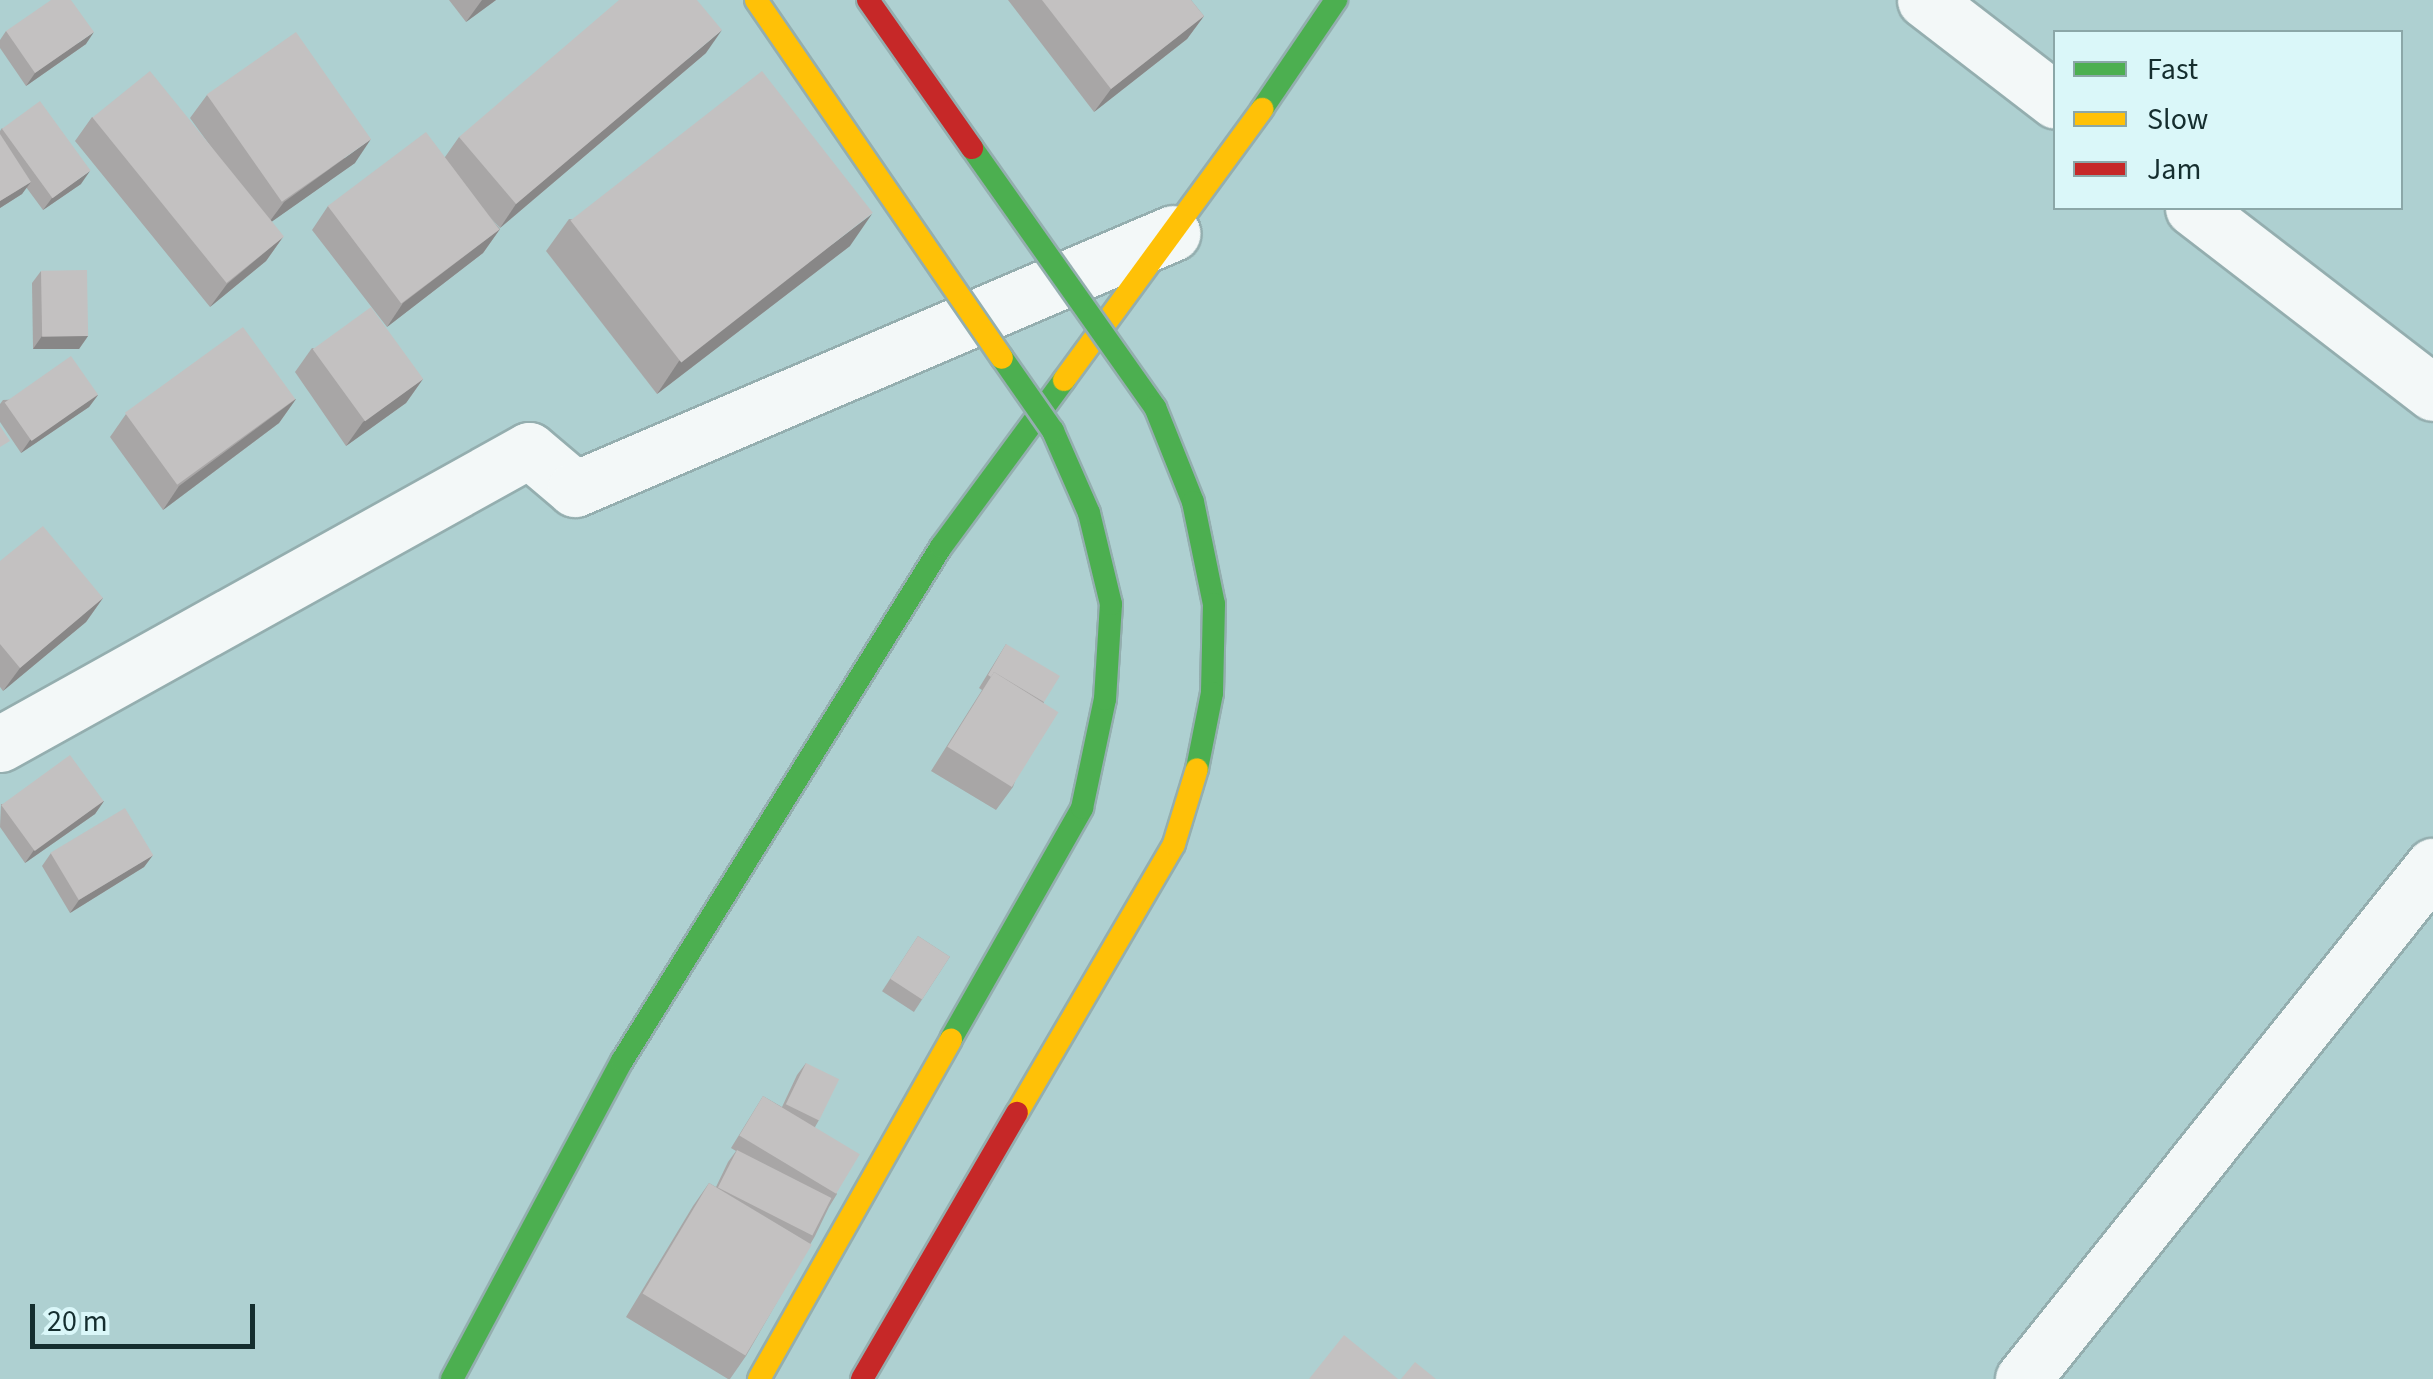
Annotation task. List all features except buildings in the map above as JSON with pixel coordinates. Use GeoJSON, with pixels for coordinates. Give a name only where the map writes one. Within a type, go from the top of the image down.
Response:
{"type":"FeatureCollection","features":[{"type":"Feature","properties":{"kind":"main road"},"geometry":{"type":"LineString","coordinates":[[756,0],[1054,431],[1089,513],[1111,604],[1105,699],[1082,808],[759,1379]]}},
{"type":"Feature","properties":{"kind":"main road"},"geometry":{"type":"LineString","coordinates":[[862,1379],[1174,844],[1196,774],[1212,693],[1214,604],[1192,502],[1154,407],[868,0]]}},
{"type":"Feature","properties":{"kind":"main road"},"geometry":{"type":"LineString","coordinates":[[452,1379],[622,1060],[941,547],[1173,233],[1336,0]]}},
{"type":"Feature","properties":{"kind":"street"},"geometry":{"type":"LineString","coordinates":[[1925,0],[2053,99]]}},
{"type":"Feature","properties":{"kind":"street"},"geometry":{"type":"LineString","coordinates":[[2196,210],[2433,393]]}},
{"type":"Feature","properties":{"kind":"street"},"geometry":{"type":"LineString","coordinates":[[0,744],[529,450],[576,489],[1173,233]]}},
{"type":"Feature","properties":{"kind":"street"},"geometry":{"type":"LineString","coordinates":[[2023,1379],[2433,866]]}},
{"type":"Feature","properties":{"kind":"traffic: fast"},"geometry":{"type":"LineString","coordinates":[[1262,109],[1336,0]]}},
{"type":"Feature","properties":{"kind":"traffic: fast"},"geometry":{"type":"LineString","coordinates":[[972,148],[1155,407],[1193,502],[1214,604],[1212,693],[1197,769]]}},
{"type":"Feature","properties":{"kind":"traffic: fast"},"geometry":{"type":"LineString","coordinates":[[951,1039],[1082,808],[1105,699],[1111,604],[1089,513],[1053,431],[1002,358]]}},
{"type":"Feature","properties":{"kind":"traffic: fast"},"geometry":{"type":"LineString","coordinates":[[452,1379],[622,1061],[941,547],[1064,380]]}},
{"type":"Feature","properties":{"kind":"traffic: slow"},"geometry":{"type":"LineString","coordinates":[[756,0],[1002,358]]}},
{"type":"Feature","properties":{"kind":"traffic: slow"},"geometry":{"type":"LineString","coordinates":[[1064,380],[1262,109]]}},
{"type":"Feature","properties":{"kind":"traffic: slow"},"geometry":{"type":"LineString","coordinates":[[1017,1113],[1174,844],[1197,769]]}},
{"type":"Feature","properties":{"kind":"traffic: slow"},"geometry":{"type":"LineString","coordinates":[[759,1379],[951,1039]]}},
{"type":"Feature","properties":{"kind":"traffic: jam"},"geometry":{"type":"LineString","coordinates":[[868,0],[972,148]]}},
{"type":"Feature","properties":{"kind":"traffic: jam"},"geometry":{"type":"LineString","coordinates":[[862,1379],[1017,1113]]}}]}
